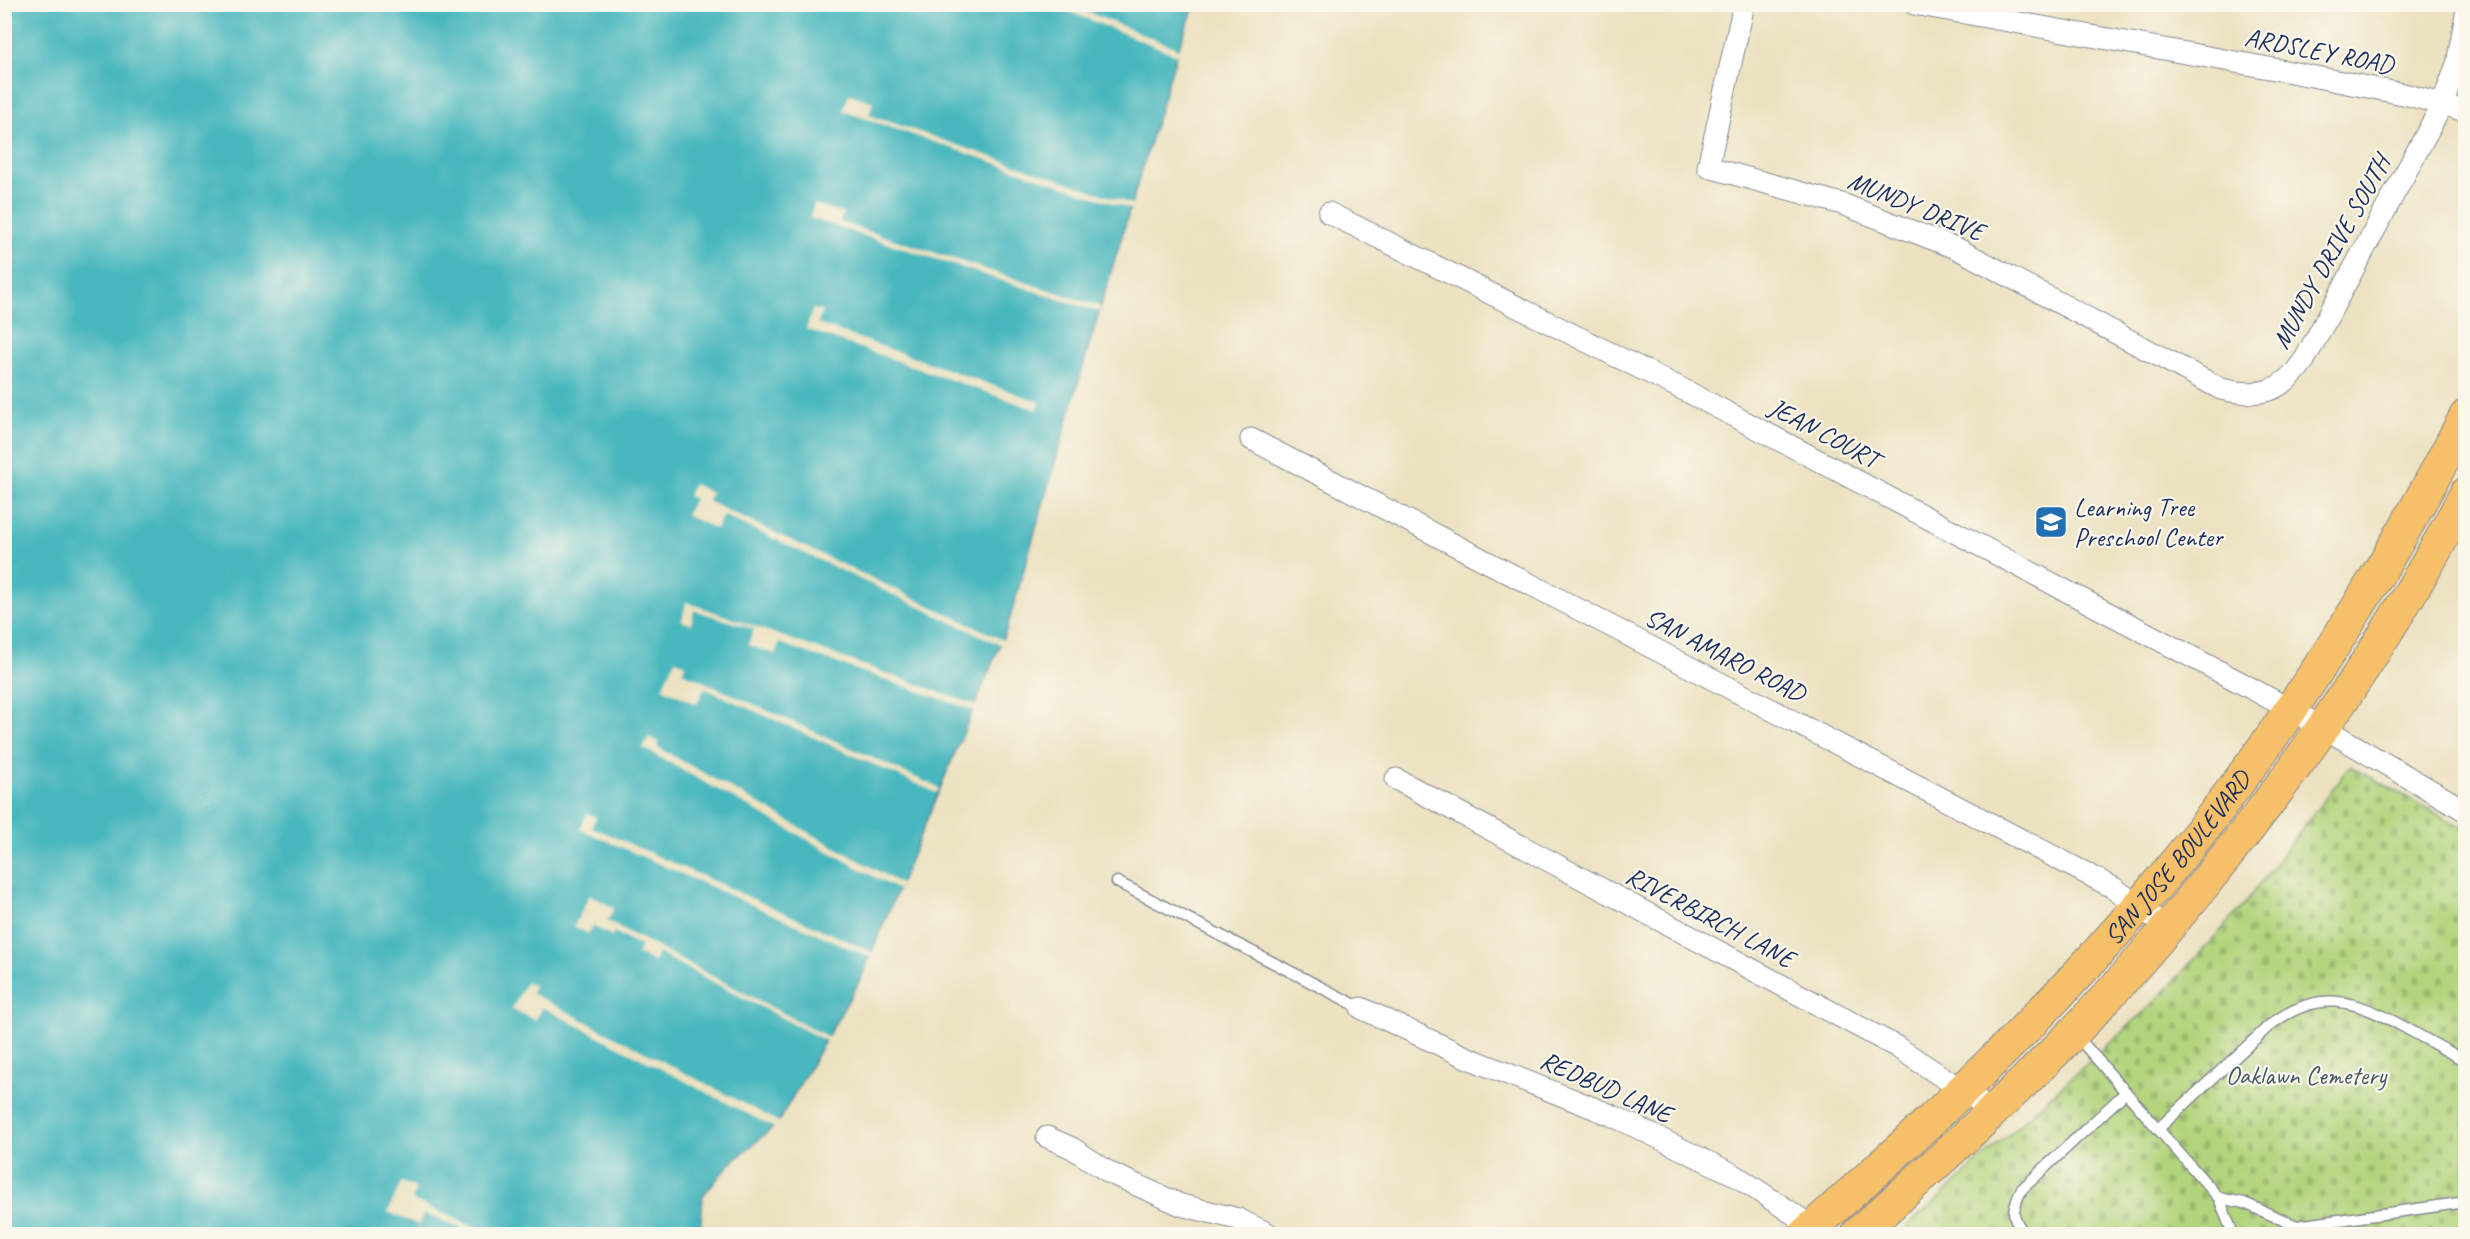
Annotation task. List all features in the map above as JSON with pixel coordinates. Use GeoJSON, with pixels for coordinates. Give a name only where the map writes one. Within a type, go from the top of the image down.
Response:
{"type":"FeatureCollection","features":[{"type":"Feature","properties":{"kind":"main road","name":"SAN JOSE BOULEVARD"},"geometry":{"type":"LineString","coordinates":[[1812,1232],[2045,1009],[2101,949],[2194,839],[2290,710],[2341,636],[2430,485],[2466,416]]}},
{"type":"Feature","properties":{"kind":"main road","name":"SAN JOSE BOULEVARD"},"geometry":{"type":"LineString","coordinates":[[1858,1234],[1994,1111],[2073,1033],[2168,928],[2262,813],[2325,728],[2406,601],[2464,499]]}},
{"type":"Feature","properties":{"kind":"street","name":"MUNDY DRIVE"},"geometry":{"type":"LineString","coordinates":[[1744,4],[1708,167],[1842,204],[1958,249],[2221,389],[2244,395]]}},
{"type":"Feature","properties":{"kind":"street","name":"ARDSLEY ROAD"},"geometry":{"type":"LineString","coordinates":[[1914,4],[2291,72],[2408,95],[2466,111]]}},
{"type":"Feature","properties":{"kind":"street","name":"MUNDY DRIVE SOUTH"},"geometry":{"type":"LineString","coordinates":[[2244,395],[2268,391],[2293,376],[2299,368],[2442,105],[2457,63],[2466,14]]}},
{"type":"Feature","properties":{"kind":"street","name":"JEAN COURT"},"geometry":{"type":"LineString","coordinates":[[1329,213],[1700,398],[2325,728],[2466,810]]}},
{"type":"Feature","properties":{"kind":"street","name":"SAN AMARO ROAD"},"geometry":{"type":"LineString","coordinates":[[1251,439],[2114,888],[2168,928]]}},
{"type":"Feature","properties":{"kind":"street"},"geometry":{"type":"LineString","coordinates":[[2430,485],[2464,499]]}},
{"type":"Feature","properties":{"kind":"street","name":"RIVERBIRCH LANE"},"geometry":{"type":"LineString","coordinates":[[1396,779],[1896,1047],[1994,1111]]}},
{"type":"Feature","properties":{"kind":"street","name":"REDBUD LANE"},"geometry":{"type":"LineString","coordinates":[[1361,1008],[1468,1058],[1611,1115],[1722,1169],[1812,1232]]}},
{"type":"Feature","properties":{"kind":"street"},"geometry":{"type":"LineString","coordinates":[[1047,1137],[1072,1148],[1110,1173],[1181,1205],[1238,1220],[1269,1234]]}},
{"type":"Feature","properties":{"kind":"lane"},"geometry":{"type":"LineString","coordinates":[[1117,882],[1361,1008]]}},
{"type":"Feature","properties":{"kind":"lane"},"geometry":{"type":"LineString","coordinates":[[2158,1129],[2270,1025],[2288,1011],[2305,1005],[2333,1002],[2362,1006],[2466,1061]]}},
{"type":"Feature","properties":{"kind":"lane"},"geometry":{"type":"LineString","coordinates":[[2073,1033],[2219,1198],[2233,1234]]}},
{"type":"Feature","properties":{"kind":"lane"},"geometry":{"type":"LineString","coordinates":[[2025,1234],[2015,1223],[2014,1205],[2022,1188],[2126,1092]]}},
{"type":"Feature","properties":{"kind":"lane"},"geometry":{"type":"LineString","coordinates":[[2219,1198],[2244,1203],[2297,1226]]}},
{"type":"Feature","properties":{"kind":"lane"},"geometry":{"type":"LineString","coordinates":[[2286,1234],[2297,1226],[2466,1202]]}},
{"type":"Feature","properties":{"kind":"green space","name":"Oaklawn Cemetery"},"geometry":{"type":"Polygon","coordinates":[[[2350,766],[2465,829],[2465,1234],[1899,1234],[2155,1002],[2242,907],[2350,766]]]}},
{"type":"Feature","properties":{"kind":"water"},"geometry":{"type":"Polygon","coordinates":[[[5,5],[1195,5],[1178,49],[1007,628],[860,980],[777,1124],[730,1164],[703,1195],[700,1234],[5,1234],[5,5]]]}},
{"type":"Feature","properties":{"kind":"pier"},"geometry":{"type":"Polygon","coordinates":[[[1053,5],[1070,5],[1179,49],[1177,55],[1053,5]]]}},
{"type":"Feature","properties":{"kind":"pier"},"geometry":{"type":"Polygon","coordinates":[[[849,94],[873,102],[869,115],[1134,205],[1133,210],[843,111],[849,94]]]}},
{"type":"Feature","properties":{"kind":"pier"},"geometry":{"type":"Polygon","coordinates":[[[814,204],[843,213],[840,222],[1101,307],[1099,312],[810,218],[814,204]]]}},
{"type":"Feature","properties":{"kind":"pier"},"geometry":{"type":"Polygon","coordinates":[[[813,309],[822,311],[818,324],[1040,402],[1037,410],[806,329],[813,309]]]}},
{"type":"Feature","properties":{"kind":"pier"},"geometry":{"type":"Polygon","coordinates":[[[693,484],[711,493],[707,501],[1005,641],[1003,646],[723,515],[716,529],[686,515],[694,499],[688,496],[693,484]]]}},
{"type":"Feature","properties":{"kind":"pier"},"geometry":{"type":"Polygon","coordinates":[[[686,602],[978,706],[976,711],[779,643],[775,654],[748,645],[754,629],[694,610],[691,624],[682,621],[686,602]]]}},
{"type":"Feature","properties":{"kind":"pier"},"geometry":{"type":"Polygon","coordinates":[[[675,660],[686,664],[682,672],[939,788],[937,793],[704,688],[697,704],[662,688],[675,660]]]}},
{"type":"Feature","properties":{"kind":"pier"},"geometry":{"type":"Polygon","coordinates":[[[649,737],[659,742],[657,747],[901,884],[898,890],[643,748],[649,737]]]}},
{"type":"Feature","properties":{"kind":"pier"},"geometry":{"type":"Polygon","coordinates":[[[587,813],[596,817],[592,827],[874,953],[872,958],[580,829],[587,813]]]}},
{"type":"Feature","properties":{"kind":"pier"},"geometry":{"type":"Polygon","coordinates":[[[590,895],[614,908],[607,921],[830,1038],[828,1042],[658,953],[654,962],[637,953],[641,946],[614,932],[612,936],[593,926],[588,934],[574,926],[590,895]]]}},
{"type":"Feature","properties":{"kind":"pier"},"geometry":{"type":"Polygon","coordinates":[[[526,982],[534,986],[531,993],[781,1123],[777,1129],[542,1007],[535,1020],[512,1009],[526,982]]]}},
{"type":"Feature","properties":{"kind":"pier"},"geometry":{"type":"Polygon","coordinates":[[[401,1182],[416,1188],[412,1200],[490,1234],[474,1234],[425,1213],[419,1225],[388,1212],[401,1182]]]}},
{"type":"Feature","properties":{"kind":"place","name":"Learning Tree Preschool Center"},"geometry":{"type":"Point","coordinates":[2051,522]}}]}
